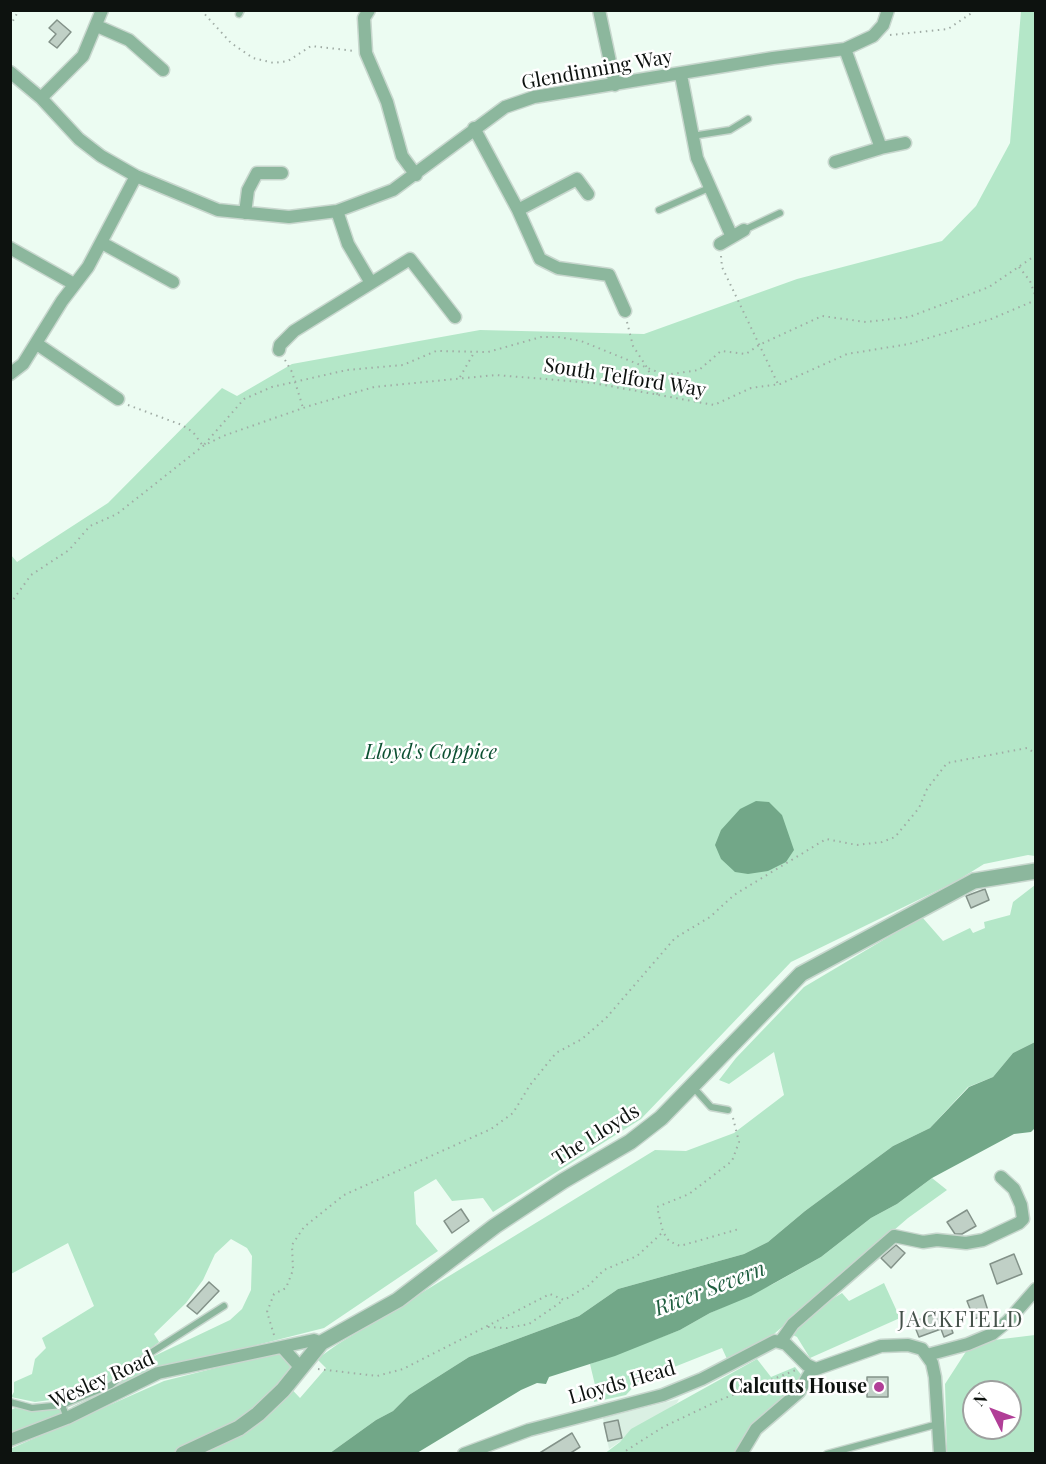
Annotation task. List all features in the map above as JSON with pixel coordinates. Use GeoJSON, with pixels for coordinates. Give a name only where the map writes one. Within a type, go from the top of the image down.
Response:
{"type":"FeatureCollection","features":[{"type":"Feature","properties":{"kind":"street"},"geometry":{"type":"LineString","coordinates":[[41,98],[84,56],[102,10]]}},
{"type":"Feature","properties":{"kind":"street"},"geometry":{"type":"LineString","coordinates":[[369,10],[364,18],[366,53],[387,102],[402,156],[416,175]]}},
{"type":"Feature","properties":{"kind":"street"},"geometry":{"type":"LineString","coordinates":[[599,10],[615,85]]}},
{"type":"Feature","properties":{"kind":"street"},"geometry":{"type":"LineString","coordinates":[[873,36],[883,25],[888,10]]}},
{"type":"Feature","properties":{"kind":"street"},"geometry":{"type":"LineString","coordinates":[[97,26],[129,40],[163,70]]}},
{"type":"Feature","properties":{"kind":"street","name":"Glendinning Way"},"geometry":{"type":"LineString","coordinates":[[10,72],[41,98],[79,139],[101,156],[135,176],[218,210],[289,217],[337,211],[393,190],[505,107],[534,98],[774,58],[845,49],[873,36]]}},
{"type":"Feature","properties":{"kind":"street"},"geometry":{"type":"LineString","coordinates":[[845,49],[881,148]]}},
{"type":"Feature","properties":{"kind":"street"},"geometry":{"type":"LineString","coordinates":[[681,75],[691,136],[709,188],[732,237]]}},
{"type":"Feature","properties":{"kind":"street"},"geometry":{"type":"LineString","coordinates":[[474,128],[518,210],[540,259],[558,268],[609,275],[625,311]]}},
{"type":"Feature","properties":{"kind":"street"},"geometry":{"type":"LineString","coordinates":[[835,162],[905,143]]}},
{"type":"Feature","properties":{"kind":"street"},"geometry":{"type":"LineString","coordinates":[[245,213],[248,190],[257,173],[282,173]]}},
{"type":"Feature","properties":{"kind":"street"},"geometry":{"type":"LineString","coordinates":[[10,374],[23,364],[102,243],[135,176]]}},
{"type":"Feature","properties":{"kind":"street"},"geometry":{"type":"LineString","coordinates":[[518,210],[577,178],[588,194]]}},
{"type":"Feature","properties":{"kind":"street"},"geometry":{"type":"LineString","coordinates":[[337,211],[348,244],[371,283]]}},
{"type":"Feature","properties":{"kind":"street"},"geometry":{"type":"LineString","coordinates":[[720,244],[744,230]]}},
{"type":"Feature","properties":{"kind":"street"},"geometry":{"type":"LineString","coordinates":[[102,243],[173,282]]}},
{"type":"Feature","properties":{"kind":"street"},"geometry":{"type":"LineString","coordinates":[[10,248],[74,284]]}},
{"type":"Feature","properties":{"kind":"street"},"geometry":{"type":"LineString","coordinates":[[279,350],[280,345],[294,331],[410,258],[455,317]]}},
{"type":"Feature","properties":{"kind":"street"},"geometry":{"type":"LineString","coordinates":[[36,344],[118,399]]}},
{"type":"Feature","properties":{"kind":"street","name":"The Lloyds"},"geometry":{"type":"LineString","coordinates":[[183,1454],[239,1428],[258,1414],[283,1390],[321,1343],[398,1300],[495,1226],[563,1181],[630,1142],[662,1118],[801,974],[974,881],[1035,872]]}},
{"type":"Feature","properties":{"kind":"street"},"geometry":{"type":"LineString","coordinates":[[940,1454],[935,1377],[927,1355],[922,1349],[908,1345],[881,1346],[821,1368],[810,1367],[781,1341],[793,1324],[894,1236],[922,1242],[937,1240],[966,1243],[983,1240],[1019,1223],[1023,1219],[1021,1205],[1014,1189],[1001,1177]]}},
{"type":"Feature","properties":{"kind":"street"},"geometry":{"type":"LineString","coordinates":[[927,1355],[968,1344],[992,1334],[1008,1320],[1035,1289]]}},
{"type":"Feature","properties":{"kind":"street","name":"Wesley Road"},"geometry":{"type":"LineString","coordinates":[[10,1440],[67,1418],[158,1373],[314,1340],[321,1343]]}},
{"type":"Feature","properties":{"kind":"street","name":"Lloyds Head"},"geometry":{"type":"LineString","coordinates":[[464,1454],[529,1430],[663,1395],[702,1379],[775,1341],[781,1341]]}},
{"type":"Feature","properties":{"kind":"street"},"geometry":{"type":"LineString","coordinates":[[279,1347],[300,1367]]}},
{"type":"Feature","properties":{"kind":"street"},"geometry":{"type":"LineString","coordinates":[[741,1454],[756,1429],[799,1392],[810,1367]]}},
{"type":"Feature","properties":{"kind":"lane"},"geometry":{"type":"LineString","coordinates":[[691,136],[730,130],[748,119]]}},
{"type":"Feature","properties":{"kind":"lane"},"geometry":{"type":"LineString","coordinates":[[659,210],[709,188]]}},
{"type":"Feature","properties":{"kind":"lane"},"geometry":{"type":"LineString","coordinates":[[744,230],[780,213]]}},
{"type":"Feature","properties":{"kind":"lane"},"geometry":{"type":"LineString","coordinates":[[693,1087],[711,1107],[728,1110]]}},
{"type":"Feature","properties":{"kind":"lane"},"geometry":{"type":"LineString","coordinates":[[10,1402],[32,1408],[62,1405],[111,1385],[152,1352],[224,1306]]}},
{"type":"Feature","properties":{"kind":"lane"},"geometry":{"type":"LineString","coordinates":[[62,1405],[67,1418]]}},
{"type":"Feature","properties":{"kind":"lane"},"geometry":{"type":"LineString","coordinates":[[827,1454],[938,1424]]}},
{"type":"Feature","properties":{"kind":"path"},"geometry":{"type":"LineString","coordinates":[[10,26],[20,10]]}},
{"type":"Feature","properties":{"kind":"path"},"geometry":{"type":"LineString","coordinates":[[201,10],[231,43],[253,58],[274,63],[288,61],[311,46],[366,53]]}},
{"type":"Feature","properties":{"kind":"path"},"geometry":{"type":"LineString","coordinates":[[873,36],[948,29],[976,10]]}},
{"type":"Feature","properties":{"kind":"path"},"geometry":{"type":"LineString","coordinates":[[720,244],[722,267],[778,384]]}},
{"type":"Feature","properties":{"kind":"path"},"geometry":{"type":"LineString","coordinates":[[118,399],[136,410],[183,425],[193,432],[203,446],[244,399],[272,387],[347,370],[403,364],[435,351],[488,352],[541,337],[558,337],[581,341],[665,375],[699,370],[721,351],[746,354],[759,345],[822,316],[866,322],[909,317],[929,307],[989,287],[1035,255]]}},
{"type":"Feature","properties":{"kind":"path"},"geometry":{"type":"LineString","coordinates":[[1018,266],[1030,281],[1035,299]]}},
{"type":"Feature","properties":{"kind":"path","name":"South Telford Way"},"geometry":{"type":"LineString","coordinates":[[10,604],[31,575],[69,550],[90,526],[117,514],[203,446],[223,436],[303,408],[374,387],[496,375],[565,379],[714,405],[751,388],[778,384],[847,354],[909,344],[991,319],[1035,299]]}},
{"type":"Feature","properties":{"kind":"path"},"geometry":{"type":"LineString","coordinates":[[625,311],[633,346],[648,369],[658,396]]}},
{"type":"Feature","properties":{"kind":"path"},"geometry":{"type":"LineString","coordinates":[[279,350],[295,381],[303,408]]}},
{"type":"Feature","properties":{"kind":"path"},"geometry":{"type":"LineString","coordinates":[[459,378],[475,351]]}},
{"type":"Feature","properties":{"kind":"path"},"geometry":{"type":"LineString","coordinates":[[279,1347],[267,1312],[274,1294],[286,1288],[293,1270],[292,1245],[304,1227],[344,1195],[471,1138],[513,1113],[530,1085],[556,1053],[582,1039],[607,1017],[675,938],[710,917],[734,895],[826,839],[857,845],[882,843],[895,837],[919,808],[927,789],[947,763],[1027,748],[1035,754]]}},
{"type":"Feature","properties":{"kind":"path"},"geometry":{"type":"LineString","coordinates":[[728,1110],[736,1123],[740,1142],[732,1161],[688,1194],[657,1207],[663,1232],[669,1241],[680,1246],[739,1229]]}},
{"type":"Feature","properties":{"kind":"path"},"geometry":{"type":"LineString","coordinates":[[486,1327],[507,1328],[529,1324],[588,1286],[604,1270],[637,1256],[663,1232]]}},
{"type":"Feature","properties":{"kind":"path"},"geometry":{"type":"LineString","coordinates":[[300,1367],[377,1376],[403,1368],[550,1294],[564,1300]]}},
{"type":"Feature","properties":{"kind":"path"},"geometry":{"type":"LineString","coordinates":[[621,1454],[663,1427],[720,1400],[810,1367]]}},
{"type":"Feature","properties":{"kind":"shaded area"},"geometry":{"type":"Polygon","coordinates":[[[679,1399],[677,1403],[609,1449],[603,1418],[679,1399]]]}},
{"type":"Feature","properties":{"kind":"green space","name":"Lloyd's Coppice"},"geometry":{"type":"Polygon","coordinates":[[[1021,11],[1035,11],[1035,856],[1028,855],[984,864],[955,882],[791,962],[641,1119],[493,1212],[483,1198],[452,1201],[436,1179],[414,1192],[416,1224],[438,1251],[324,1328],[178,1365],[72,1412],[72,1407],[119,1384],[148,1359],[230,1320],[242,1309],[251,1290],[252,1256],[247,1248],[231,1239],[215,1254],[203,1280],[186,1303],[154,1334],[159,1342],[108,1382],[57,1399],[35,1402],[11,1397],[14,1392],[14,1382],[32,1374],[35,1359],[46,1348],[42,1338],[94,1306],[68,1243],[11,1274],[11,555],[17,562],[108,503],[222,388],[237,396],[292,364],[480,330],[644,334],[797,279],[942,241],[976,206],[1010,143],[1021,11]]]}},
{"type":"Feature","properties":{"kind":"green space"},"geometry":{"type":"Polygon","coordinates":[[[1035,885],[1035,1042],[1013,1053],[993,1077],[968,1087],[930,1128],[893,1146],[805,1211],[768,1242],[744,1254],[618,1289],[579,1316],[469,1357],[409,1395],[393,1411],[376,1420],[330,1453],[11,1454],[10,1449],[164,1381],[279,1352],[294,1367],[284,1381],[300,1398],[326,1368],[317,1359],[338,1344],[655,1150],[686,1151],[734,1133],[784,1095],[774,1052],[729,1084],[719,1080],[736,1058],[804,987],[922,917],[943,941],[970,928],[973,933],[985,928],[984,922],[1010,915],[1013,902],[1035,885]]]}},
{"type":"Feature","properties":{"kind":"green space"},"geometry":{"type":"Polygon","coordinates":[[[932,1178],[947,1190],[908,1218],[774,1334],[727,1359],[722,1348],[639,1381],[626,1395],[594,1402],[595,1385],[590,1364],[680,1330],[710,1313],[773,1284],[821,1257],[871,1218],[897,1204],[932,1178]]]}},
{"type":"Feature","properties":{"kind":"green space"},"geometry":{"type":"Polygon","coordinates":[[[884,1283],[900,1318],[810,1358],[797,1337],[791,1334],[816,1309],[842,1293],[849,1301],[884,1283]]]}},
{"type":"Feature","properties":{"kind":"green space"},"geometry":{"type":"Polygon","coordinates":[[[1035,1335],[1035,1453],[947,1453],[945,1384],[967,1350],[994,1340],[1035,1335]]]}},
{"type":"Feature","properties":{"kind":"green space"},"geometry":{"type":"Polygon","coordinates":[[[757,1359],[771,1377],[795,1367],[803,1377],[797,1390],[755,1425],[735,1453],[604,1454],[620,1442],[631,1429],[757,1359]]]}},
{"type":"Feature","properties":{"kind":"green space"},"geometry":{"type":"Polygon","coordinates":[[[15,1408],[34,1411],[60,1408],[63,1415],[11,1435],[11,1410],[15,1408]]]}},
{"type":"Feature","properties":{"kind":"water"},"geometry":{"type":"Polygon","coordinates":[[[756,801],[769,802],[782,815],[794,850],[786,862],[768,871],[748,874],[735,872],[721,859],[715,845],[721,830],[740,809],[756,801]]]}},
{"type":"Feature","properties":{"kind":"water","name":"River Severn"},"geometry":{"type":"Polygon","coordinates":[[[1035,1042],[1035,1128],[1031,1132],[1014,1134],[932,1178],[897,1204],[871,1218],[821,1257],[751,1296],[710,1313],[680,1330],[615,1356],[549,1377],[546,1384],[537,1383],[521,1390],[417,1453],[330,1453],[376,1420],[393,1411],[409,1395],[469,1357],[579,1316],[618,1289],[744,1254],[768,1242],[805,1211],[893,1146],[930,1128],[969,1087],[993,1077],[1013,1053],[1035,1042]]]}},
{"type":"Feature","properties":{"kind":"building"},"geometry":{"type":"Polygon","coordinates":[[[57,20],[71,32],[57,48],[49,42],[56,34],[49,28],[57,20]]]}},
{"type":"Feature","properties":{"kind":"building"},"geometry":{"type":"Polygon","coordinates":[[[985,889],[989,900],[971,908],[966,896],[985,889]]]}},
{"type":"Feature","properties":{"kind":"building"},"geometry":{"type":"Polygon","coordinates":[[[461,1209],[469,1221],[452,1233],[444,1221],[461,1209]]]}},
{"type":"Feature","properties":{"kind":"building"},"geometry":{"type":"Polygon","coordinates":[[[967,1210],[976,1226],[962,1234],[955,1234],[947,1222],[967,1210]]]}},
{"type":"Feature","properties":{"kind":"building"},"geometry":{"type":"Polygon","coordinates":[[[896,1245],[905,1253],[891,1268],[881,1258],[896,1245]]]}},
{"type":"Feature","properties":{"kind":"building"},"geometry":{"type":"Polygon","coordinates":[[[1014,1254],[1022,1274],[997,1284],[990,1264],[1014,1254]]]}},
{"type":"Feature","properties":{"kind":"building"},"geometry":{"type":"Polygon","coordinates":[[[209,1282],[219,1291],[197,1314],[187,1306],[209,1282]]]}},
{"type":"Feature","properties":{"kind":"building"},"geometry":{"type":"Polygon","coordinates":[[[983,1295],[989,1314],[974,1319],[967,1301],[983,1295]]]}},
{"type":"Feature","properties":{"kind":"building"},"geometry":{"type":"Polygon","coordinates":[[[945,1310],[953,1333],[944,1337],[941,1329],[919,1337],[913,1322],[945,1310]]]}},
{"type":"Feature","properties":{"kind":"building"},"geometry":{"type":"Polygon","coordinates":[[[867,1377],[888,1377],[888,1397],[867,1397],[867,1377]]]}},
{"type":"Feature","properties":{"kind":"building"},"geometry":{"type":"Polygon","coordinates":[[[618,1420],[622,1438],[608,1441],[604,1423],[618,1420]]]}},
{"type":"Feature","properties":{"kind":"building"},"geometry":{"type":"Polygon","coordinates":[[[572,1433],[580,1447],[569,1454],[538,1454],[572,1433]]]}},
{"type":"Feature","properties":{"kind":"place","name":"Calcutts House"},"geometry":{"type":"Point","coordinates":[879,1387]}},
{"type":"Feature","properties":{"kind":"district","name":"JACKFIELD"},"geometry":{"type":"Point","coordinates":[961,1320]}}]}
